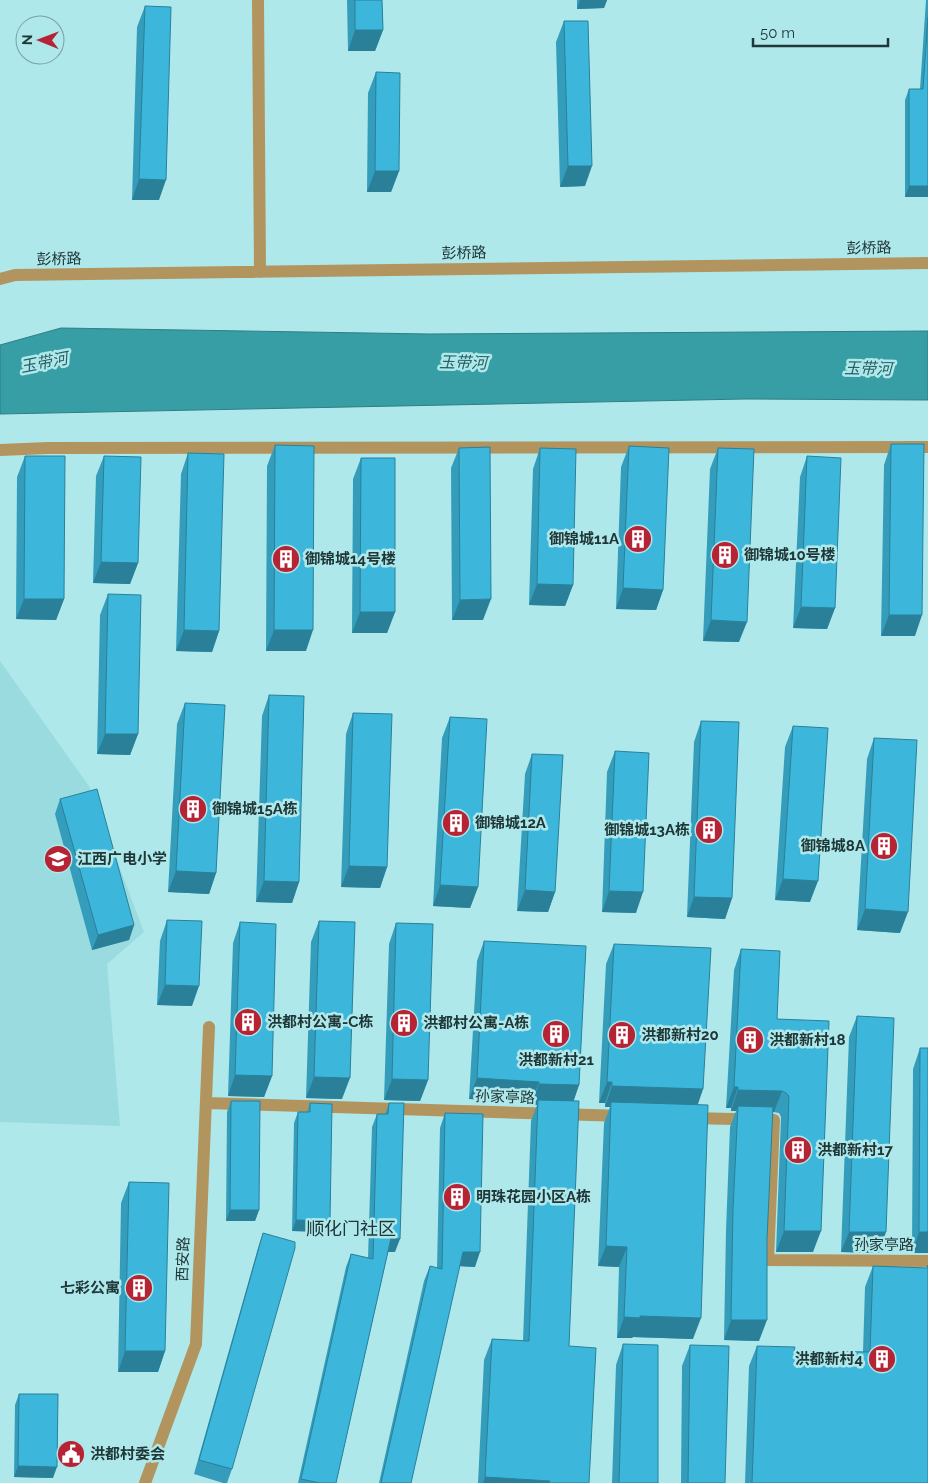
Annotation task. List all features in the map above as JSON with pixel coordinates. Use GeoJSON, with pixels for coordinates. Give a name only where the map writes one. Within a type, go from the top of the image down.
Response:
{"type":"FeatureCollection","features":[{"type":"Feature","properties":{"kind":"street"},"geometry":{"type":"LineString","coordinates":[[258,0],[260,272]]}},
{"type":"Feature","properties":{"kind":"street","name":"彭桥路"},"geometry":{"type":"LineString","coordinates":[[0,279],[15,276],[928,263]]}},
{"type":"Feature","properties":{"kind":"street"},"geometry":{"type":"LineString","coordinates":[[0,450],[48,448],[928,447]]}},
{"type":"Feature","properties":{"kind":"street","name":"西安路"},"geometry":{"type":"LineString","coordinates":[[145,1483],[196,1344],[209,1027]]}},
{"type":"Feature","properties":{"kind":"street","name":"孙家亭路"},"geometry":{"type":"LineString","coordinates":[[206,1103],[636,1116]]}},
{"type":"Feature","properties":{"kind":"street","name":"孙家亭路"},"geometry":{"type":"LineString","coordinates":[[675,1118],[774,1120],[768,1260],[928,1262]]}},
{"type":"Feature","properties":{"kind":"shaded area","name":"江西广电小学"},"geometry":{"type":"Polygon","coordinates":[[[0,661],[89,786],[144,932],[107,964],[120,1126],[0,1122],[0,661]]]}},
{"type":"Feature","properties":{"kind":"water","name":"玉带河"},"geometry":{"type":"Polygon","coordinates":[[[61,328],[429,334],[928,331],[928,400],[745,399],[0,414],[0,345],[61,328]]]}},
{"type":"Feature","properties":{"kind":"building"},"geometry":{"type":"Polygon","coordinates":[[[355,0],[382,0],[383,30],[355,30],[355,0]]]}},
{"type":"Feature","properties":{"kind":"building"},"geometry":{"type":"Polygon","coordinates":[[[145,6],[171,7],[166,180],[139,179],[145,6]]]}},
{"type":"Feature","properties":{"kind":"building"},"geometry":{"type":"Polygon","coordinates":[[[928,17],[928,186],[909,186],[909,89],[923,89],[928,17]]]}},
{"type":"Feature","properties":{"kind":"building"},"geometry":{"type":"Polygon","coordinates":[[[564,21],[588,21],[592,166],[568,166],[564,21]]]}},
{"type":"Feature","properties":{"kind":"building"},"geometry":{"type":"Polygon","coordinates":[[[376,72],[400,73],[399,171],[375,171],[376,72]]]}},
{"type":"Feature","properties":{"kind":"building"},"geometry":{"type":"Polygon","coordinates":[[[891,444],[924,444],[922,615],[889,615],[891,444]]]}},
{"type":"Feature","properties":{"kind":"building","name":"御锦城14号楼"},"geometry":{"type":"Polygon","coordinates":[[[275,445],[314,446],[313,630],[274,630],[275,445]]]}},
{"type":"Feature","properties":{"kind":"building","name":"御锦城11A"},"geometry":{"type":"Polygon","coordinates":[[[629,446],[669,448],[663,590],[623,588],[629,446]]]}},
{"type":"Feature","properties":{"kind":"building"},"geometry":{"type":"Polygon","coordinates":[[[490,447],[491,599],[460,600],[459,448],[490,447]]]}},
{"type":"Feature","properties":{"kind":"building"},"geometry":{"type":"Polygon","coordinates":[[[540,448],[576,449],[573,585],[537,584],[540,448]]]}},
{"type":"Feature","properties":{"kind":"building","name":"御锦城10号楼"},"geometry":{"type":"Polygon","coordinates":[[[718,448],[754,449],[747,622],[711,620],[718,448]]]}},
{"type":"Feature","properties":{"kind":"building"},"geometry":{"type":"Polygon","coordinates":[[[188,453],[224,454],[219,631],[184,630],[188,453]]]}},
{"type":"Feature","properties":{"kind":"building"},"geometry":{"type":"Polygon","coordinates":[[[25,456],[65,456],[64,599],[24,599],[25,456]]]}},
{"type":"Feature","properties":{"kind":"building"},"geometry":{"type":"Polygon","coordinates":[[[104,456],[141,457],[138,563],[101,562],[104,456]]]}},
{"type":"Feature","properties":{"kind":"building"},"geometry":{"type":"Polygon","coordinates":[[[807,456],[841,458],[835,608],[801,607],[807,456]]]}},
{"type":"Feature","properties":{"kind":"building"},"geometry":{"type":"Polygon","coordinates":[[[361,458],[395,458],[395,612],[360,612],[361,458]]]}},
{"type":"Feature","properties":{"kind":"building"},"geometry":{"type":"Polygon","coordinates":[[[108,594],[141,595],[138,734],[105,734],[108,594]]]}},
{"type":"Feature","properties":{"kind":"building"},"geometry":{"type":"Polygon","coordinates":[[[269,695],[304,696],[299,882],[264,881],[269,695]]]}},
{"type":"Feature","properties":{"kind":"building","name":"御锦城15A栋"},"geometry":{"type":"Polygon","coordinates":[[[185,703],[225,705],[216,873],[176,871],[185,703]]]}},
{"type":"Feature","properties":{"kind":"building"},"geometry":{"type":"Polygon","coordinates":[[[353,713],[392,714],[387,867],[349,866],[353,713]]]}},
{"type":"Feature","properties":{"kind":"building","name":"御锦城12A"},"geometry":{"type":"Polygon","coordinates":[[[450,717],[487,719],[478,887],[440,885],[450,717]]]}},
{"type":"Feature","properties":{"kind":"building","name":"御锦城13A栋"},"geometry":{"type":"Polygon","coordinates":[[[701,721],[739,722],[732,898],[694,897],[701,721]]]}},
{"type":"Feature","properties":{"kind":"building"},"geometry":{"type":"Polygon","coordinates":[[[793,726],[828,728],[818,881],[783,879],[793,726]]]}},
{"type":"Feature","properties":{"kind":"building","name":"御锦城8A"},"geometry":{"type":"Polygon","coordinates":[[[874,738],[917,740],[908,912],[865,909],[874,738]]]}},
{"type":"Feature","properties":{"kind":"building"},"geometry":{"type":"Polygon","coordinates":[[[615,751],[649,753],[643,892],[609,891],[615,751]]]}},
{"type":"Feature","properties":{"kind":"building"},"geometry":{"type":"Polygon","coordinates":[[[532,754],[563,755],[555,892],[525,890],[532,754]]]}},
{"type":"Feature","properties":{"kind":"building"},"geometry":{"type":"Polygon","coordinates":[[[97,789],[134,925],[98,935],[60,799],[97,789]]]}},
{"type":"Feature","properties":{"kind":"building"},"geometry":{"type":"Polygon","coordinates":[[[167,920],[202,921],[199,986],[165,985],[167,920]]]}},
{"type":"Feature","properties":{"kind":"building"},"geometry":{"type":"Polygon","coordinates":[[[319,921],[355,922],[350,1078],[314,1077],[319,921]]]}},
{"type":"Feature","properties":{"kind":"building","name":"洪都村公寓-C栋"},"geometry":{"type":"Polygon","coordinates":[[[240,922],[276,924],[272,1076],[235,1075],[240,922]]]}},
{"type":"Feature","properties":{"kind":"building","name":"洪都村公寓-A栋"},"geometry":{"type":"Polygon","coordinates":[[[396,923],[433,924],[428,1080],[392,1079],[396,923]]]}},
{"type":"Feature","properties":{"kind":"building"},"geometry":{"type":"Polygon","coordinates":[[[484,941],[586,946],[579,1085],[539,1084],[539,1082],[477,1078],[484,941]]]}},
{"type":"Feature","properties":{"kind":"building"},"geometry":{"type":"Polygon","coordinates":[[[614,944],[711,948],[703,1089],[612,1086],[612,1082],[607,1082],[614,944]]]}},
{"type":"Feature","properties":{"kind":"building"},"geometry":{"type":"Polygon","coordinates":[[[741,949],[780,951],[777,1019],[829,1021],[821,1231],[784,1231],[789,1096],[782,1091],[738,1090],[738,1087],[734,1087],[741,949]]]}},
{"type":"Feature","properties":{"kind":"building"},"geometry":{"type":"Polygon","coordinates":[[[857,1016],[894,1018],[886,1232],[849,1232],[857,1016]]]}},
{"type":"Feature","properties":{"kind":"building"},"geometry":{"type":"Polygon","coordinates":[[[920,1048],[928,1048],[928,1232],[919,1232],[920,1048]]]}},
{"type":"Feature","properties":{"kind":"building"},"geometry":{"type":"Polygon","coordinates":[[[538,1100],[579,1101],[569,1346],[596,1348],[589,1483],[549,1483],[550,1481],[485,1477],[492,1339],[529,1341],[538,1100]]]}},
{"type":"Feature","properties":{"kind":"building"},"geometry":{"type":"Polygon","coordinates":[[[231,1101],[260,1101],[259,1210],[230,1210],[231,1101]]]}},
{"type":"Feature","properties":{"kind":"building"},"geometry":{"type":"Polygon","coordinates":[[[611,1102],[708,1105],[701,1318],[624,1317],[627,1247],[606,1246],[611,1102]]]}},
{"type":"Feature","properties":{"kind":"building"},"geometry":{"type":"Polygon","coordinates":[[[310,1103],[332,1104],[330,1221],[296,1220],[298,1112],[310,1112],[310,1103]]]}},
{"type":"Feature","properties":{"kind":"building"},"geometry":{"type":"Polygon","coordinates":[[[389,1103],[404,1103],[400,1239],[391,1238],[336,1483],[320,1483],[301,1479],[351,1254],[373,1259],[377,1114],[388,1114],[389,1103]]]}},
{"type":"Feature","properties":{"kind":"building"},"geometry":{"type":"Polygon","coordinates":[[[738,1106],[773,1107],[767,1239],[767,1320],[731,1320],[733,1209],[738,1106]]]}},
{"type":"Feature","properties":{"kind":"building"},"geometry":{"type":"Polygon","coordinates":[[[445,1113],[483,1114],[480,1252],[463,1252],[411,1483],[381,1483],[430,1266],[442,1269],[445,1113]]]}},
{"type":"Feature","properties":{"kind":"building","name":"七彩公寓"},"geometry":{"type":"Polygon","coordinates":[[[129,1182],[169,1183],[165,1351],[125,1351],[129,1182]]]}},
{"type":"Feature","properties":{"kind":"building"},"geometry":{"type":"Polygon","coordinates":[[[263,1233],[295,1242],[295,1248],[232,1469],[199,1460],[263,1233]]]}},
{"type":"Feature","properties":{"kind":"building"},"geometry":{"type":"Polygon","coordinates":[[[928,1265],[928,1483],[752,1483],[757,1346],[795,1347],[794,1351],[870,1352],[873,1266],[927,1268],[928,1265]]]}},
{"type":"Feature","properties":{"kind":"building"},"geometry":{"type":"Polygon","coordinates":[[[623,1344],[658,1345],[658,1483],[619,1483],[623,1344]]]}},
{"type":"Feature","properties":{"kind":"building"},"geometry":{"type":"Polygon","coordinates":[[[690,1345],[729,1346],[725,1483],[688,1483],[690,1345]]]}},
{"type":"Feature","properties":{"kind":"building"},"geometry":{"type":"Polygon","coordinates":[[[19,1394],[58,1394],[57,1467],[18,1466],[19,1394]]]}},
{"type":"Feature","properties":{"kind":"place","name":"御锦城11A"},"geometry":{"type":"Point","coordinates":[638,539]}},
{"type":"Feature","properties":{"kind":"place","name":"御锦城10号楼"},"geometry":{"type":"Point","coordinates":[725,555]}},
{"type":"Feature","properties":{"kind":"place","name":"御锦城14号楼"},"geometry":{"type":"Point","coordinates":[286,559]}},
{"type":"Feature","properties":{"kind":"place","name":"御锦城15A栋"},"geometry":{"type":"Point","coordinates":[193,809]}},
{"type":"Feature","properties":{"kind":"place","name":"御锦城12A"},"geometry":{"type":"Point","coordinates":[456,823]}},
{"type":"Feature","properties":{"kind":"place","name":"御锦城13A栋"},"geometry":{"type":"Point","coordinates":[709,830]}},
{"type":"Feature","properties":{"kind":"place","name":"御锦城8A"},"geometry":{"type":"Point","coordinates":[884,846]}},
{"type":"Feature","properties":{"kind":"place","name":"江西广电小学"},"geometry":{"type":"Point","coordinates":[58,859]}},
{"type":"Feature","properties":{"kind":"place","name":"洪都村公寓-C栋"},"geometry":{"type":"Point","coordinates":[248,1022]}},
{"type":"Feature","properties":{"kind":"place","name":"洪都村公寓-A栋"},"geometry":{"type":"Point","coordinates":[404,1023]}},
{"type":"Feature","properties":{"kind":"place","name":"洪都新村21"},"geometry":{"type":"Point","coordinates":[556,1034]}},
{"type":"Feature","properties":{"kind":"place","name":"洪都新村20"},"geometry":{"type":"Point","coordinates":[622,1035]}},
{"type":"Feature","properties":{"kind":"place","name":"洪都新村18"},"geometry":{"type":"Point","coordinates":[750,1040]}},
{"type":"Feature","properties":{"kind":"place","name":"洪都新村17"},"geometry":{"type":"Point","coordinates":[798,1150]}},
{"type":"Feature","properties":{"kind":"place","name":"明珠花园小区A栋"},"geometry":{"type":"Point","coordinates":[457,1197]}},
{"type":"Feature","properties":{"kind":"place","name":"七彩公寓"},"geometry":{"type":"Point","coordinates":[139,1288]}},
{"type":"Feature","properties":{"kind":"place","name":"洪都新村4"},"geometry":{"type":"Point","coordinates":[882,1359]}},
{"type":"Feature","properties":{"kind":"place","name":"洪都村委会"},"geometry":{"type":"Point","coordinates":[71,1454]}},
{"type":"Feature","properties":{"kind":"district","name":"顺化门社区"},"geometry":{"type":"Point","coordinates":[351,1229]}}]}
